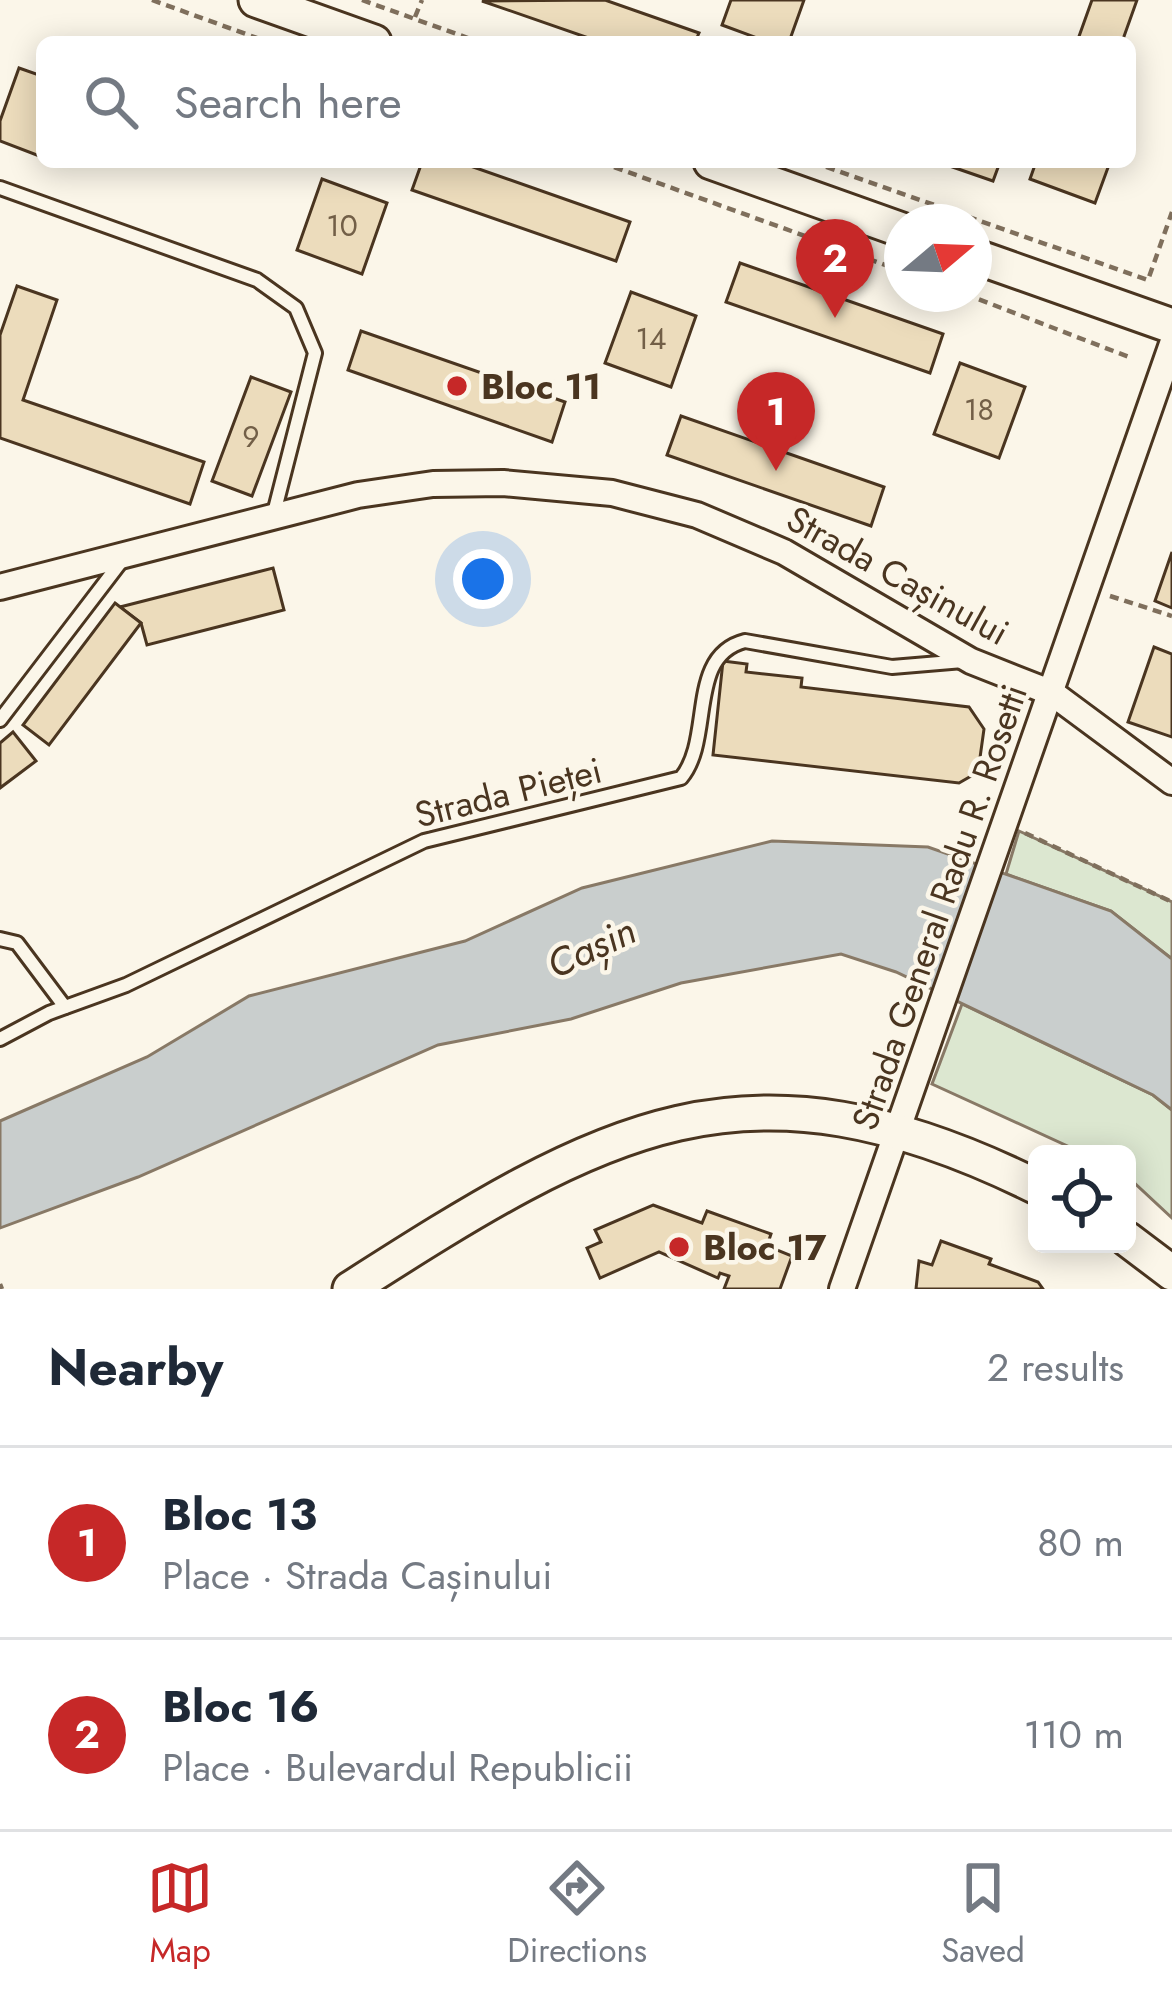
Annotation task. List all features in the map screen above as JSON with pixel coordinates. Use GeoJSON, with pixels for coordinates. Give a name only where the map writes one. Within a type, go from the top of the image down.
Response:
{"type":"FeatureCollection","features":[{"type":"Feature","properties":{"kind":"main road"},"geometry":{"type":"LineString","coordinates":[[256,0],[357,36]]}},
{"type":"Feature","properties":{"kind":"main road"},"geometry":{"type":"LineString","coordinates":[[728,168],[884,224]]}},
{"type":"Feature","properties":{"kind":"main road"},"geometry":{"type":"LineString","coordinates":[[992,262],[1172,326]]}},
{"type":"Feature","properties":{"kind":"main road"},"geometry":{"type":"LineString","coordinates":[[350,1289],[492,1198],[564,1161],[640,1131],[753,1113],[826,1117],[900,1132],[983,1160],[1028,1182]]}},
{"type":"Feature","properties":{"kind":"main road"},"geometry":{"type":"LineString","coordinates":[[1136,1246],[1172,1273]]}},
{"type":"Feature","properties":{"kind":"street","name":"Strada General Radu R. Rosetti"},"geometry":{"type":"LineString","coordinates":[[842,1289],[1172,344]]}},
{"type":"Feature","properties":{"kind":"street","name":"Strada Cașinului"},"geometry":{"type":"LineString","coordinates":[[0,587],[274,513],[433,484],[503,483],[612,493],[697,515],[764,542],[970,661],[1052,693],[1172,782]]}},
{"type":"Feature","properties":{"kind":"lane"},"geometry":{"type":"LineString","coordinates":[[0,188],[257,280],[296,308],[315,352],[274,513]]}},
{"type":"Feature","properties":{"kind":"lane"},"geometry":{"type":"LineString","coordinates":[[0,720],[127,553]]}},
{"type":"Feature","properties":{"kind":"lane","name":"Strada Pieței"},"geometry":{"type":"LineString","coordinates":[[0,1040],[65,1007],[126,985],[424,841],[681,778],[697,749],[715,658],[727,646],[745,641],[892,667],[970,661]]}},
{"type":"Feature","properties":{"kind":"lane"},"geometry":{"type":"LineString","coordinates":[[0,939],[17,943],[65,1007]]}},
{"type":"Feature","properties":{"kind":"path"},"geometry":{"type":"LineString","coordinates":[[152,0],[251,36]]}},
{"type":"Feature","properties":{"kind":"path"},"geometry":{"type":"LineString","coordinates":[[362,0],[462,36]]}},
{"type":"Feature","properties":{"kind":"path"},"geometry":{"type":"LineString","coordinates":[[415,19],[422,0]]}},
{"type":"Feature","properties":{"kind":"path"},"geometry":{"type":"LineString","coordinates":[[617,168],[884,265]]}},
{"type":"Feature","properties":{"kind":"path"},"geometry":{"type":"LineString","coordinates":[[829,168],[1148,280],[1172,212]]}},
{"type":"Feature","properties":{"kind":"path"},"geometry":{"type":"LineString","coordinates":[[992,304],[1129,357]]}},
{"type":"Feature","properties":{"kind":"path"},"geometry":{"type":"LineString","coordinates":[[1088,589],[1172,616]]}},
{"type":"Feature","properties":{"kind":"path"},"geometry":{"type":"LineString","coordinates":[[1006,826],[1172,902]]}},
{"type":"Feature","properties":{"kind":"green space"},"geometry":{"type":"Polygon","coordinates":[[[1019,831],[1172,902],[1172,959],[1111,911],[1006,874],[1019,831]]]}},
{"type":"Feature","properties":{"kind":"green space"},"geometry":{"type":"Polygon","coordinates":[[[962,1004],[1153,1095],[1172,1110],[1172,1218],[1136,1184],[1136,1145],[1065,1145],[932,1084],[962,1004]]]}},
{"type":"Feature","properties":{"kind":"water","name":"Cașin"},"geometry":{"type":"Polygon","coordinates":[[[772,841],[928,847],[1111,911],[1172,959],[1172,1110],[1153,1095],[896,972],[841,954],[681,983],[571,1019],[438,1045],[138,1177],[0,1228],[0,1121],[147,1057],[249,996],[465,941],[582,888],[772,841]]]}},
{"type":"Feature","properties":{"kind":"building"},"geometry":{"type":"Polygon","coordinates":[[[605,0],[699,33],[583,36],[482,1],[605,0]]]}},
{"type":"Feature","properties":{"kind":"building"},"geometry":{"type":"Polygon","coordinates":[[[731,0],[804,0],[791,36],[752,36],[722,25],[731,0]]]}},
{"type":"Feature","properties":{"kind":"building"},"geometry":{"type":"Polygon","coordinates":[[[1092,0],[1137,0],[1124,36],[1079,36],[1092,0]]]}},
{"type":"Feature","properties":{"kind":"building"},"geometry":{"type":"Polygon","coordinates":[[[19,68],[36,74],[36,155],[0,141],[0,121],[19,68]]]}},
{"type":"Feature","properties":{"kind":"building"},"geometry":{"type":"Polygon","coordinates":[[[420,168],[476,168],[630,222],[616,261],[412,190],[420,168]]]}},
{"type":"Feature","properties":{"kind":"building"},"geometry":{"type":"Polygon","coordinates":[[[955,168],[998,168],[993,181],[955,168]]]}},
{"type":"Feature","properties":{"kind":"building"},"geometry":{"type":"Polygon","coordinates":[[[1034,168],[1108,168],[1095,203],[1030,179],[1034,168]]]}},
{"type":"Feature","properties":{"kind":"building"},"geometry":{"type":"Polygon","coordinates":[[[322,179],[387,203],[362,274],[297,250],[322,179]]]}},
{"type":"Feature","properties":{"kind":"building"},"geometry":{"type":"Polygon","coordinates":[[[740,263],[943,334],[930,373],[726,302],[740,263]]]}},
{"type":"Feature","properties":{"kind":"building"},"geometry":{"type":"Polygon","coordinates":[[[17,286],[57,300],[23,400],[204,462],[190,504],[0,438],[0,335],[17,286]]]}},
{"type":"Feature","properties":{"kind":"building"},"geometry":{"type":"Polygon","coordinates":[[[631,292],[696,316],[671,387],[605,363],[631,292]]]}},
{"type":"Feature","properties":{"kind":"building","name":"Bloc 11"},"geometry":{"type":"Polygon","coordinates":[[[361,331],[565,402],[552,442],[348,370],[361,331]]]}},
{"type":"Feature","properties":{"kind":"building"},"geometry":{"type":"Polygon","coordinates":[[[960,363],[1025,387],[999,458],[934,434],[960,363]]]}},
{"type":"Feature","properties":{"kind":"building"},"geometry":{"type":"Polygon","coordinates":[[[251,377],[291,392],[252,496],[212,481],[251,377]]]}},
{"type":"Feature","properties":{"kind":"building"},"geometry":{"type":"Polygon","coordinates":[[[681,416],[884,487],[871,526],[667,455],[681,416]]]}},
{"type":"Feature","properties":{"kind":"building"},"geometry":{"type":"Polygon","coordinates":[[[1172,552],[1172,608],[1155,601],[1172,552]]]}},
{"type":"Feature","properties":{"kind":"building"},"geometry":{"type":"Polygon","coordinates":[[[273,568],[284,610],[147,645],[141,623],[120,607],[273,568]]]}},
{"type":"Feature","properties":{"kind":"building"},"geometry":{"type":"Polygon","coordinates":[[[115,603],[141,623],[49,745],[23,725],[115,603]]]}},
{"type":"Feature","properties":{"kind":"building"},"geometry":{"type":"Polygon","coordinates":[[[1154,647],[1172,654],[1172,737],[1128,722],[1154,647]]]}},
{"type":"Feature","properties":{"kind":"building"},"geometry":{"type":"Polygon","coordinates":[[[723,661],[747,664],[746,672],[802,678],[801,687],[969,707],[984,729],[978,772],[959,783],[713,755],[723,661]]]}},
{"type":"Feature","properties":{"kind":"building"},"geometry":{"type":"Polygon","coordinates":[[[13,732],[36,761],[0,788],[0,743],[13,732]]]}},
{"type":"Feature","properties":{"kind":"building","name":"Bloc 17"},"geometry":{"type":"Polygon","coordinates":[[[653,1205],[702,1223],[707,1211],[771,1234],[767,1246],[792,1256],[780,1289],[724,1289],[729,1276],[720,1273],[718,1278],[659,1252],[600,1278],[587,1248],[601,1242],[595,1230],[653,1205]]]}},
{"type":"Feature","properties":{"kind":"building"},"geometry":{"type":"Polygon","coordinates":[[[941,1241],[991,1259],[989,1264],[1038,1282],[1043,1289],[916,1289],[919,1261],[932,1265],[941,1241]]]}},
{"type":"Feature","properties":{"kind":"place","name":"Bloc 16"},"geometry":{"type":"Point","coordinates":[835,318]}},
{"type":"Feature","properties":{"kind":"place","name":"Bloc 11"},"geometry":{"type":"Point","coordinates":[457,386]}},
{"type":"Feature","properties":{"kind":"place","name":"Bloc 13"},"geometry":{"type":"Point","coordinates":[776,471]}},
{"type":"Feature","properties":{"kind":"place","name":"Bloc 17"},"geometry":{"type":"Point","coordinates":[679,1247]}}]}
